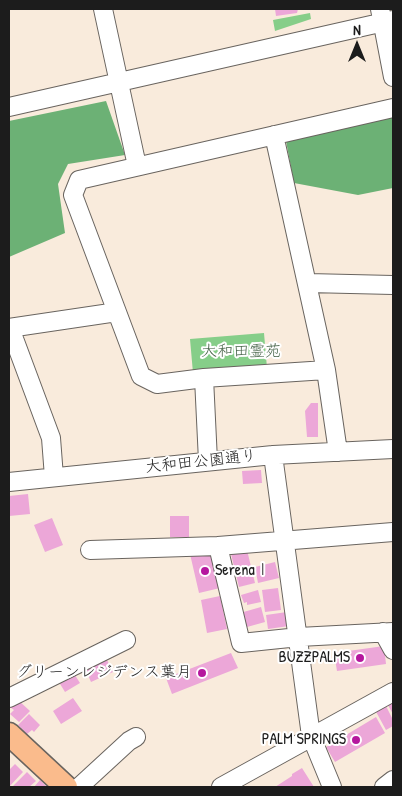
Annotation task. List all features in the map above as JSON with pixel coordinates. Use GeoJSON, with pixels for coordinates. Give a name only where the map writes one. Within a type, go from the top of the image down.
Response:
{"type":"FeatureCollection","features":[{"type":"Feature","properties":{"kind":"main road"},"geometry":{"type":"LineString","coordinates":[[9,734],[66,787]]}},
{"type":"Feature","properties":{"kind":"street"},"geometry":{"type":"LineString","coordinates":[[103,9],[137,166]]}},
{"type":"Feature","properties":{"kind":"street"},"geometry":{"type":"LineString","coordinates":[[9,107],[385,17],[393,77]]}},
{"type":"Feature","properties":{"kind":"street"},"geometry":{"type":"LineString","coordinates":[[326,370],[204,378],[157,384],[141,376],[73,195],[79,180],[393,108]]}},
{"type":"Feature","properties":{"kind":"street"},"geometry":{"type":"LineString","coordinates":[[274,135],[326,370],[338,452]]}},
{"type":"Feature","properties":{"kind":"street"},"geometry":{"type":"LineString","coordinates":[[308,284],[393,285]]}},
{"type":"Feature","properties":{"kind":"street"},"geometry":{"type":"LineString","coordinates":[[54,477],[51,438],[9,328],[117,312]]}},
{"type":"Feature","properties":{"kind":"street"},"geometry":{"type":"LineString","coordinates":[[204,378],[208,461]]}},
{"type":"Feature","properties":{"kind":"street","name":"大和田公園通り"},"geometry":{"type":"LineString","coordinates":[[9,482],[273,455],[393,449]]}},
{"type":"Feature","properties":{"kind":"street"},"geometry":{"type":"LineString","coordinates":[[273,455],[311,736],[332,787]]}},
{"type":"Feature","properties":{"kind":"street"},"geometry":{"type":"LineString","coordinates":[[90,550],[218,546],[393,532]]}},
{"type":"Feature","properties":{"kind":"street"},"geometry":{"type":"LineString","coordinates":[[218,546],[241,643],[299,637],[388,632],[393,650]]}},
{"type":"Feature","properties":{"kind":"street"},"geometry":{"type":"LineString","coordinates":[[9,698],[126,640]]}},
{"type":"Feature","properties":{"kind":"street"},"geometry":{"type":"LineString","coordinates":[[222,787],[393,692]]}},
{"type":"Feature","properties":{"kind":"street"},"geometry":{"type":"LineString","coordinates":[[79,787],[129,741],[136,737]]}},
{"type":"Feature","properties":{"kind":"street"},"geometry":{"type":"LineString","coordinates":[[384,787],[393,780]]}},
{"type":"Feature","properties":{"kind":"green space"},"geometry":{"type":"Polygon","coordinates":[[[310,13],[311,19],[275,31],[273,20],[310,13]]]}},
{"type":"Feature","properties":{"kind":"green space"},"geometry":{"type":"Polygon","coordinates":[[[106,101],[125,155],[68,164],[58,184],[65,233],[9,257],[9,121],[106,101]]]}},
{"type":"Feature","properties":{"kind":"green space"},"geometry":{"type":"Polygon","coordinates":[[[393,116],[393,188],[358,195],[294,183],[286,141],[393,116]]]}},
{"type":"Feature","properties":{"kind":"green space","name":"大和田霊苑"},"geometry":{"type":"Polygon","coordinates":[[[264,333],[267,368],[193,373],[190,339],[264,333]]]}},
{"type":"Feature","properties":{"kind":"building"},"geometry":{"type":"Polygon","coordinates":[[[275,9],[298,9],[297,13],[276,16],[275,9]]]}},
{"type":"Feature","properties":{"kind":"building"},"geometry":{"type":"Polygon","coordinates":[[[311,403],[318,403],[318,437],[307,437],[305,411],[311,403]]]}},
{"type":"Feature","properties":{"kind":"building"},"geometry":{"type":"Polygon","coordinates":[[[261,470],[262,483],[243,484],[242,471],[261,470]]]}},
{"type":"Feature","properties":{"kind":"building"},"geometry":{"type":"Polygon","coordinates":[[[28,494],[30,514],[9,516],[9,496],[28,494]]]}},
{"type":"Feature","properties":{"kind":"building"},"geometry":{"type":"Polygon","coordinates":[[[170,516],[189,516],[189,537],[170,537],[170,516]]]}},
{"type":"Feature","properties":{"kind":"building"},"geometry":{"type":"Polygon","coordinates":[[[52,518],[63,545],[45,552],[34,525],[52,518]]]}},
{"type":"Feature","properties":{"kind":"building","name":"SerenaⅠ"},"geometry":{"type":"Polygon","coordinates":[[[211,549],[220,588],[199,593],[190,554],[211,549]]]}},
{"type":"Feature","properties":{"kind":"building"},"geometry":{"type":"Polygon","coordinates":[[[247,550],[255,583],[239,587],[231,554],[247,550]]]}},
{"type":"Feature","properties":{"kind":"building"},"geometry":{"type":"Polygon","coordinates":[[[275,562],[279,578],[258,583],[255,567],[275,562]]]}},
{"type":"Feature","properties":{"kind":"building"},"geometry":{"type":"Polygon","coordinates":[[[278,588],[281,610],[265,612],[262,590],[278,588]]]}},
{"type":"Feature","properties":{"kind":"building"},"geometry":{"type":"Polygon","coordinates":[[[258,590],[261,602],[247,605],[247,602],[244,603],[241,595],[258,590]]]}},
{"type":"Feature","properties":{"kind":"building"},"geometry":{"type":"Polygon","coordinates":[[[220,596],[227,629],[207,633],[201,600],[220,596]]]}},
{"type":"Feature","properties":{"kind":"building"},"geometry":{"type":"Polygon","coordinates":[[[261,607],[265,622],[247,627],[244,617],[240,613],[261,607]]]}},
{"type":"Feature","properties":{"kind":"building"},"geometry":{"type":"Polygon","coordinates":[[[287,612],[289,626],[268,629],[266,615],[287,612]]]}},
{"type":"Feature","properties":{"kind":"building","name":"BUZZPALMS"},"geometry":{"type":"Polygon","coordinates":[[[384,646],[386,664],[337,671],[334,653],[384,646]]]}},
{"type":"Feature","properties":{"kind":"building","name":"グリーンレジデンス葉月"},"geometry":{"type":"Polygon","coordinates":[[[231,653],[238,668],[172,694],[166,678],[231,653]]]}},
{"type":"Feature","properties":{"kind":"building"},"geometry":{"type":"Polygon","coordinates":[[[105,656],[113,672],[91,682],[84,666],[105,656]]]}},
{"type":"Feature","properties":{"kind":"building"},"geometry":{"type":"Polygon","coordinates":[[[71,669],[80,683],[65,692],[57,679],[71,669]]]}},
{"type":"Feature","properties":{"kind":"building"},"geometry":{"type":"Polygon","coordinates":[[[393,696],[393,714],[385,700],[393,696]]]}},
{"type":"Feature","properties":{"kind":"building"},"geometry":{"type":"Polygon","coordinates":[[[73,698],[82,711],[61,724],[53,711],[73,698]]]}},
{"type":"Feature","properties":{"kind":"building"},"geometry":{"type":"Polygon","coordinates":[[[18,700],[30,711],[19,722],[10,714],[14,710],[10,707],[18,700]]]}},
{"type":"Feature","properties":{"kind":"building"},"geometry":{"type":"Polygon","coordinates":[[[384,702],[393,720],[393,726],[386,730],[374,708],[384,702]]]}},
{"type":"Feature","properties":{"kind":"building"},"geometry":{"type":"Polygon","coordinates":[[[29,714],[40,725],[34,732],[32,730],[27,734],[18,725],[29,714]]]}},
{"type":"Feature","properties":{"kind":"building","name":"PALM SPRINGS"},"geometry":{"type":"Polygon","coordinates":[[[376,717],[385,733],[335,762],[326,747],[376,717]]]}},
{"type":"Feature","properties":{"kind":"building"},"geometry":{"type":"Polygon","coordinates":[[[15,764],[23,772],[9,787],[9,770],[15,764]]]}},
{"type":"Feature","properties":{"kind":"building"},"geometry":{"type":"Polygon","coordinates":[[[302,768],[314,787],[275,787],[292,776],[292,774],[302,768]]]}},
{"type":"Feature","properties":{"kind":"building"},"geometry":{"type":"Polygon","coordinates":[[[27,772],[36,781],[29,787],[12,787],[27,772]]]}},
{"type":"Feature","properties":{"kind":"building"},"geometry":{"type":"Polygon","coordinates":[[[40,780],[47,787],[34,787],[40,780]]]}},
{"type":"Feature","properties":{"kind":"place","name":"SerenaⅠ"},"geometry":{"type":"Point","coordinates":[205,571]}},
{"type":"Feature","properties":{"kind":"place","name":"BUZZPALMS"},"geometry":{"type":"Point","coordinates":[360,658]}},
{"type":"Feature","properties":{"kind":"place","name":"グリーンレジデンス葉月"},"geometry":{"type":"Point","coordinates":[202,673]}},
{"type":"Feature","properties":{"kind":"place","name":"PALM SPRINGS"},"geometry":{"type":"Point","coordinates":[356,740]}}]}
